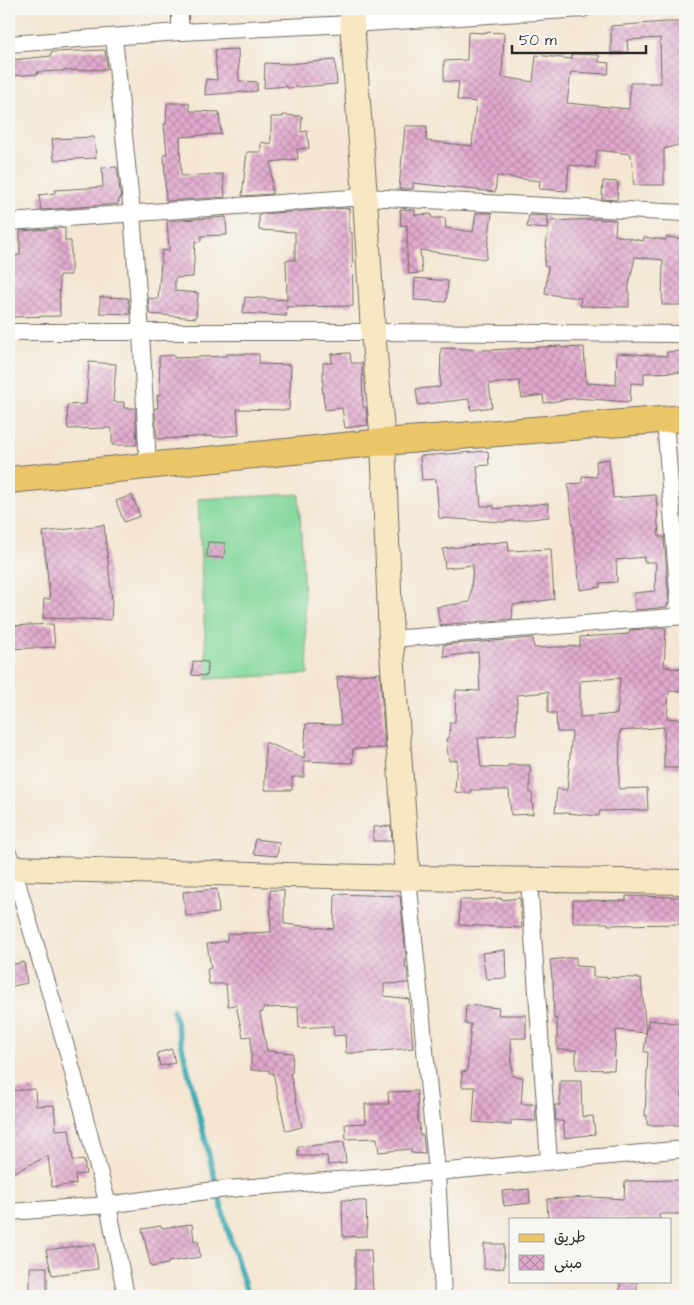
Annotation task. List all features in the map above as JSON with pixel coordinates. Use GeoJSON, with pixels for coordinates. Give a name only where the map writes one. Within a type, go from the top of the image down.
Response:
{"type":"FeatureCollection","features":[{"type":"Feature","properties":{"kind":"main road"},"geometry":{"type":"LineString","coordinates":[[9,480],[383,442],[675,419]]}},
{"type":"Feature","properties":{"kind":"street"},"geometry":{"type":"LineString","coordinates":[[180,9],[180,32]]}},
{"type":"Feature","properties":{"kind":"street"},"geometry":{"type":"LineString","coordinates":[[9,44],[352,17],[583,9]]}},
{"type":"Feature","properties":{"kind":"street"},"geometry":{"type":"LineString","coordinates":[[352,17],[373,332],[383,442],[392,639],[408,878],[437,1172],[443,1296]]}},
{"type":"Feature","properties":{"kind":"street"},"geometry":{"type":"LineString","coordinates":[[114,37],[132,213],[148,466]]}},
{"type":"Feature","properties":{"kind":"street"},"geometry":{"type":"LineString","coordinates":[[9,222],[365,197],[685,213]]}},
{"type":"Feature","properties":{"kind":"street"},"geometry":{"type":"LineString","coordinates":[[9,332],[685,334]]}},
{"type":"Feature","properties":{"kind":"street"},"geometry":{"type":"LineString","coordinates":[[392,639],[683,616],[675,419]]}},
{"type":"Feature","properties":{"kind":"street"},"geometry":{"type":"LineString","coordinates":[[126,1296],[108,1205],[67,1050],[10,863],[408,878],[685,882]]}},
{"type":"Feature","properties":{"kind":"street"},"geometry":{"type":"LineString","coordinates":[[529,880],[549,1162]]}},
{"type":"Feature","properties":{"kind":"street"},"geometry":{"type":"LineString","coordinates":[[9,1212],[108,1205],[207,1191],[685,1149]]}},
{"type":"Feature","properties":{"kind":"green space"},"geometry":{"type":"Polygon","coordinates":[[[299,494],[308,674],[207,679],[198,499],[299,494]]]}},
{"type":"Feature","properties":{"kind":"building"},"geometry":{"type":"Polygon","coordinates":[[[685,22],[685,143],[664,149],[664,185],[634,185],[631,154],[597,150],[595,168],[569,165],[567,191],[539,189],[540,181],[497,176],[495,192],[413,183],[413,189],[399,189],[405,126],[427,126],[426,141],[472,146],[476,102],[457,100],[459,82],[444,81],[444,61],[467,60],[468,32],[504,33],[502,77],[533,82],[536,55],[571,59],[572,54],[599,55],[599,62],[609,63],[608,74],[571,72],[567,103],[629,109],[630,83],[661,83],[660,38],[627,40],[628,52],[611,53],[611,26],[685,22]]]}},
{"type":"Feature","properties":{"kind":"building"},"geometry":{"type":"Polygon","coordinates":[[[238,49],[239,81],[257,82],[257,91],[205,95],[206,79],[217,80],[215,50],[238,49]]]}},
{"type":"Feature","properties":{"kind":"building"},"geometry":{"type":"Polygon","coordinates":[[[105,50],[107,69],[37,72],[38,74],[12,76],[11,60],[51,56],[51,52],[105,50]]]}},
{"type":"Feature","properties":{"kind":"building"},"geometry":{"type":"Polygon","coordinates":[[[335,60],[337,84],[264,88],[265,63],[288,64],[335,60]]]}},
{"type":"Feature","properties":{"kind":"building"},"geometry":{"type":"Polygon","coordinates":[[[167,103],[189,103],[190,111],[219,112],[221,134],[180,137],[181,176],[223,174],[225,197],[166,201],[164,154],[167,154],[164,124],[166,124],[167,103]]]}},
{"type":"Feature","properties":{"kind":"building"},"geometry":{"type":"Polygon","coordinates":[[[283,115],[302,116],[301,132],[307,131],[309,148],[297,149],[298,159],[271,162],[272,194],[242,196],[247,152],[261,152],[261,142],[271,144],[271,117],[283,117],[283,115]]]}},
{"type":"Feature","properties":{"kind":"building"},"geometry":{"type":"Polygon","coordinates":[[[94,137],[96,158],[54,160],[52,139],[94,137]]]}},
{"type":"Feature","properties":{"kind":"building"},"geometry":{"type":"Polygon","coordinates":[[[117,167],[121,199],[119,199],[118,204],[41,210],[39,195],[55,193],[55,190],[103,187],[102,168],[117,167]]]}},
{"type":"Feature","properties":{"kind":"building"},"geometry":{"type":"Polygon","coordinates":[[[603,181],[618,182],[617,200],[602,199],[603,181]]]}},
{"type":"Feature","properties":{"kind":"building"},"geometry":{"type":"Polygon","coordinates":[[[349,208],[349,232],[352,232],[353,306],[287,307],[287,305],[286,316],[243,313],[245,297],[287,300],[286,260],[295,260],[295,232],[259,230],[259,214],[349,208]]]}},
{"type":"Feature","properties":{"kind":"building"},"geometry":{"type":"Polygon","coordinates":[[[400,209],[415,210],[415,215],[431,214],[432,218],[445,218],[446,228],[473,232],[476,213],[492,213],[486,259],[420,250],[422,273],[409,274],[407,225],[401,226],[400,209]]]}},
{"type":"Feature","properties":{"kind":"building"},"geometry":{"type":"Polygon","coordinates":[[[529,215],[548,216],[546,229],[527,227],[529,215]]]}},
{"type":"Feature","properties":{"kind":"building"},"geometry":{"type":"Polygon","coordinates":[[[226,217],[227,235],[201,236],[201,241],[195,242],[193,277],[175,278],[175,291],[198,293],[196,318],[150,314],[148,298],[158,299],[162,250],[169,251],[167,221],[226,217]]]}},
{"type":"Feature","properties":{"kind":"building"},"geometry":{"type":"Polygon","coordinates":[[[616,220],[615,235],[643,241],[644,237],[666,240],[666,237],[685,239],[685,305],[662,305],[663,260],[635,257],[629,285],[629,307],[580,306],[581,298],[545,294],[548,267],[544,266],[549,221],[616,220]]]}},
{"type":"Feature","properties":{"kind":"building"},"geometry":{"type":"Polygon","coordinates":[[[65,228],[65,241],[71,241],[71,275],[59,275],[60,316],[9,317],[9,256],[20,255],[20,231],[65,228]]]}},
{"type":"Feature","properties":{"kind":"building"},"geometry":{"type":"Polygon","coordinates":[[[415,278],[448,281],[446,302],[414,300],[415,278]]]}},
{"type":"Feature","properties":{"kind":"building"},"geometry":{"type":"Polygon","coordinates":[[[100,297],[128,298],[130,314],[100,313],[100,297]]]}},
{"type":"Feature","properties":{"kind":"building"},"geometry":{"type":"Polygon","coordinates":[[[561,346],[561,348],[584,347],[586,383],[616,385],[617,353],[667,356],[667,352],[685,351],[685,372],[644,373],[644,384],[631,383],[630,402],[576,398],[544,403],[543,395],[522,398],[519,381],[489,384],[492,407],[471,410],[469,399],[418,405],[416,389],[440,387],[441,348],[490,350],[561,346]]]}},
{"type":"Feature","properties":{"kind":"building"},"geometry":{"type":"Polygon","coordinates":[[[350,353],[351,363],[362,363],[363,407],[366,407],[368,425],[345,428],[342,408],[325,410],[322,387],[323,363],[332,363],[331,354],[350,353]]]}},
{"type":"Feature","properties":{"kind":"building"},"geometry":{"type":"Polygon","coordinates":[[[227,354],[259,354],[259,364],[291,365],[289,410],[237,409],[239,435],[157,439],[155,408],[158,408],[157,395],[160,395],[159,356],[174,355],[174,358],[226,356],[227,354]]]}},
{"type":"Feature","properties":{"kind":"building"},"geometry":{"type":"Polygon","coordinates":[[[89,362],[116,364],[113,402],[124,402],[124,408],[135,408],[137,445],[112,445],[112,428],[68,429],[67,405],[86,404],[89,362]]]}},
{"type":"Feature","properties":{"kind":"building"},"geometry":{"type":"Polygon","coordinates":[[[488,451],[489,465],[477,466],[481,506],[494,506],[494,509],[548,503],[549,517],[503,522],[439,518],[436,479],[422,480],[420,456],[488,451]]]}},
{"type":"Feature","properties":{"kind":"building"},"geometry":{"type":"Polygon","coordinates":[[[609,459],[613,498],[656,495],[659,537],[664,537],[669,604],[667,604],[667,607],[636,610],[634,593],[655,591],[656,562],[644,562],[644,557],[616,560],[617,582],[600,583],[600,587],[580,590],[568,484],[582,483],[582,476],[597,477],[596,461],[609,459]]]}},
{"type":"Feature","properties":{"kind":"building"},"geometry":{"type":"Polygon","coordinates":[[[132,495],[140,516],[124,522],[116,501],[132,495]]]}},
{"type":"Feature","properties":{"kind":"building"},"geometry":{"type":"Polygon","coordinates":[[[104,525],[112,599],[111,620],[43,618],[44,599],[50,599],[43,532],[104,525]]]}},
{"type":"Feature","properties":{"kind":"building"},"geometry":{"type":"Polygon","coordinates":[[[508,541],[509,551],[551,549],[554,599],[513,605],[512,619],[440,625],[437,607],[470,602],[473,565],[445,568],[443,549],[508,541]]]}},
{"type":"Feature","properties":{"kind":"building"},"geometry":{"type":"Polygon","coordinates":[[[208,542],[225,543],[224,558],[207,557],[208,542]]]}},
{"type":"Feature","properties":{"kind":"building"},"geometry":{"type":"Polygon","coordinates":[[[53,624],[55,647],[9,649],[9,626],[53,624]]]}},
{"type":"Feature","properties":{"kind":"building"},"geometry":{"type":"Polygon","coordinates":[[[666,628],[664,667],[685,669],[685,692],[669,691],[667,718],[685,720],[685,768],[664,768],[664,727],[620,731],[619,789],[647,788],[648,810],[600,811],[599,816],[555,812],[557,789],[567,790],[572,732],[557,732],[556,713],[548,713],[548,692],[517,695],[516,734],[478,738],[481,767],[508,768],[508,765],[530,765],[530,793],[532,793],[533,814],[511,815],[509,790],[470,790],[470,794],[455,792],[457,760],[449,761],[446,739],[449,738],[450,722],[455,722],[456,690],[480,691],[478,652],[444,657],[443,645],[533,638],[534,648],[580,646],[580,637],[629,634],[630,630],[666,628]],[[620,678],[580,681],[580,717],[617,714],[620,678]]]}},
{"type":"Feature","properties":{"kind":"building"},"geometry":{"type":"Polygon","coordinates":[[[193,661],[208,662],[207,676],[192,675],[193,661]]]}},
{"type":"Feature","properties":{"kind":"building"},"geometry":{"type":"Polygon","coordinates":[[[380,673],[385,748],[353,749],[352,763],[304,761],[304,777],[292,777],[292,790],[265,790],[265,742],[304,758],[306,724],[341,725],[337,677],[380,673]]]}},
{"type":"Feature","properties":{"kind":"building"},"geometry":{"type":"Polygon","coordinates":[[[391,826],[392,841],[373,841],[373,827],[391,826]]]}},
{"type":"Feature","properties":{"kind":"building"},"geometry":{"type":"Polygon","coordinates":[[[255,839],[279,842],[277,856],[254,854],[255,839]]]}},
{"type":"Feature","properties":{"kind":"building"},"geometry":{"type":"Polygon","coordinates":[[[217,889],[219,913],[186,916],[183,892],[217,889]]]}},
{"type":"Feature","properties":{"kind":"building"},"geometry":{"type":"Polygon","coordinates":[[[270,890],[284,890],[284,924],[334,929],[335,894],[400,896],[406,957],[405,968],[407,968],[408,983],[384,984],[384,996],[409,999],[413,1048],[346,1053],[345,1035],[334,1036],[333,1026],[299,1028],[298,1007],[263,1008],[263,1012],[260,1013],[267,1051],[293,1053],[292,1073],[290,1073],[302,1127],[286,1131],[273,1073],[269,1073],[270,1070],[251,1070],[251,1036],[243,1037],[236,1005],[228,1006],[226,984],[209,984],[207,969],[211,968],[207,944],[227,941],[227,934],[271,932],[270,890]]]}},
{"type":"Feature","properties":{"kind":"building"},"geometry":{"type":"Polygon","coordinates":[[[626,896],[685,897],[685,924],[608,925],[608,923],[573,923],[573,900],[626,901],[626,896]]]}},
{"type":"Feature","properties":{"kind":"building"},"geometry":{"type":"Polygon","coordinates":[[[501,898],[501,900],[520,898],[522,928],[459,925],[460,900],[501,898]]]}},
{"type":"Feature","properties":{"kind":"building"},"geometry":{"type":"Polygon","coordinates":[[[505,950],[506,978],[486,979],[482,953],[505,950]]]}},
{"type":"Feature","properties":{"kind":"building"},"geometry":{"type":"Polygon","coordinates":[[[576,957],[576,966],[593,967],[593,977],[641,979],[646,1033],[616,1030],[614,1070],[576,1069],[576,1050],[557,1050],[557,1018],[554,1019],[553,979],[550,960],[576,957]]]}},
{"type":"Feature","properties":{"kind":"building"},"geometry":{"type":"Polygon","coordinates":[[[24,962],[27,983],[9,987],[9,965],[24,962]]]}},
{"type":"Feature","properties":{"kind":"building"},"geometry":{"type":"Polygon","coordinates":[[[466,1005],[499,1008],[498,1015],[526,1015],[526,1038],[511,1038],[512,1076],[523,1077],[521,1104],[535,1104],[536,1121],[511,1120],[511,1125],[473,1122],[475,1087],[462,1087],[462,1071],[467,1072],[471,1024],[465,1024],[466,1005]]]}},
{"type":"Feature","properties":{"kind":"building"},"geometry":{"type":"Polygon","coordinates":[[[648,1020],[685,1024],[682,1105],[685,1105],[685,1124],[647,1125],[647,1115],[645,1116],[648,1052],[644,1052],[648,1020]]]}},
{"type":"Feature","properties":{"kind":"building"},"geometry":{"type":"Polygon","coordinates":[[[172,1049],[175,1063],[160,1066],[157,1053],[172,1049]]]}},
{"type":"Feature","properties":{"kind":"building"},"geometry":{"type":"Polygon","coordinates":[[[560,1081],[581,1081],[582,1117],[593,1116],[595,1134],[565,1138],[563,1121],[556,1121],[555,1105],[560,1105],[560,1081]]]}},
{"type":"Feature","properties":{"kind":"building"},"geometry":{"type":"Polygon","coordinates":[[[35,1089],[36,1106],[54,1105],[56,1130],[69,1129],[73,1161],[84,1160],[86,1174],[75,1175],[76,1184],[52,1187],[48,1156],[9,1175],[9,1091],[35,1089]]]}},
{"type":"Feature","properties":{"kind":"building"},"geometry":{"type":"Polygon","coordinates":[[[417,1091],[418,1123],[420,1123],[419,1135],[423,1135],[425,1154],[411,1153],[411,1149],[379,1152],[377,1138],[346,1139],[345,1124],[366,1123],[365,1104],[389,1104],[388,1092],[417,1091]]]}},
{"type":"Feature","properties":{"kind":"building"},"geometry":{"type":"Polygon","coordinates":[[[344,1142],[346,1163],[328,1165],[327,1156],[298,1156],[298,1147],[344,1142]]]}},
{"type":"Feature","properties":{"kind":"building"},"geometry":{"type":"Polygon","coordinates":[[[683,1180],[682,1214],[659,1214],[660,1218],[548,1218],[547,1199],[592,1197],[624,1199],[625,1181],[683,1180]]]}},
{"type":"Feature","properties":{"kind":"building"},"geometry":{"type":"Polygon","coordinates":[[[529,1189],[530,1203],[504,1206],[502,1191],[529,1189]]]}},
{"type":"Feature","properties":{"kind":"building"},"geometry":{"type":"Polygon","coordinates":[[[342,1200],[366,1201],[367,1236],[343,1237],[342,1200]]]}},
{"type":"Feature","properties":{"kind":"building"},"geometry":{"type":"Polygon","coordinates":[[[192,1224],[194,1241],[198,1240],[200,1257],[151,1267],[142,1229],[192,1224]]]}},
{"type":"Feature","properties":{"kind":"building"},"geometry":{"type":"Polygon","coordinates":[[[95,1244],[98,1269],[52,1275],[46,1250],[95,1244]]]}},
{"type":"Feature","properties":{"kind":"building"},"geometry":{"type":"Polygon","coordinates":[[[484,1244],[504,1244],[504,1268],[484,1269],[484,1244]]]}},
{"type":"Feature","properties":{"kind":"building"},"geometry":{"type":"Polygon","coordinates":[[[355,1250],[371,1250],[373,1292],[355,1292],[355,1250]]]}},
{"type":"Feature","properties":{"kind":"building"},"geometry":{"type":"Polygon","coordinates":[[[30,1267],[47,1267],[47,1294],[30,1293],[30,1267]]]}},
{"type":"Feature","properties":{"kind":"building"},"geometry":{"type":"Polygon","coordinates":[[[620,1282],[637,1282],[637,1296],[620,1296],[620,1282]]]}},
{"type":"Feature","properties":{"kind":"waterway"},"geometry":{"type":"LineString","coordinates":[[173,1010],[227,1228],[248,1296]]}}]}
